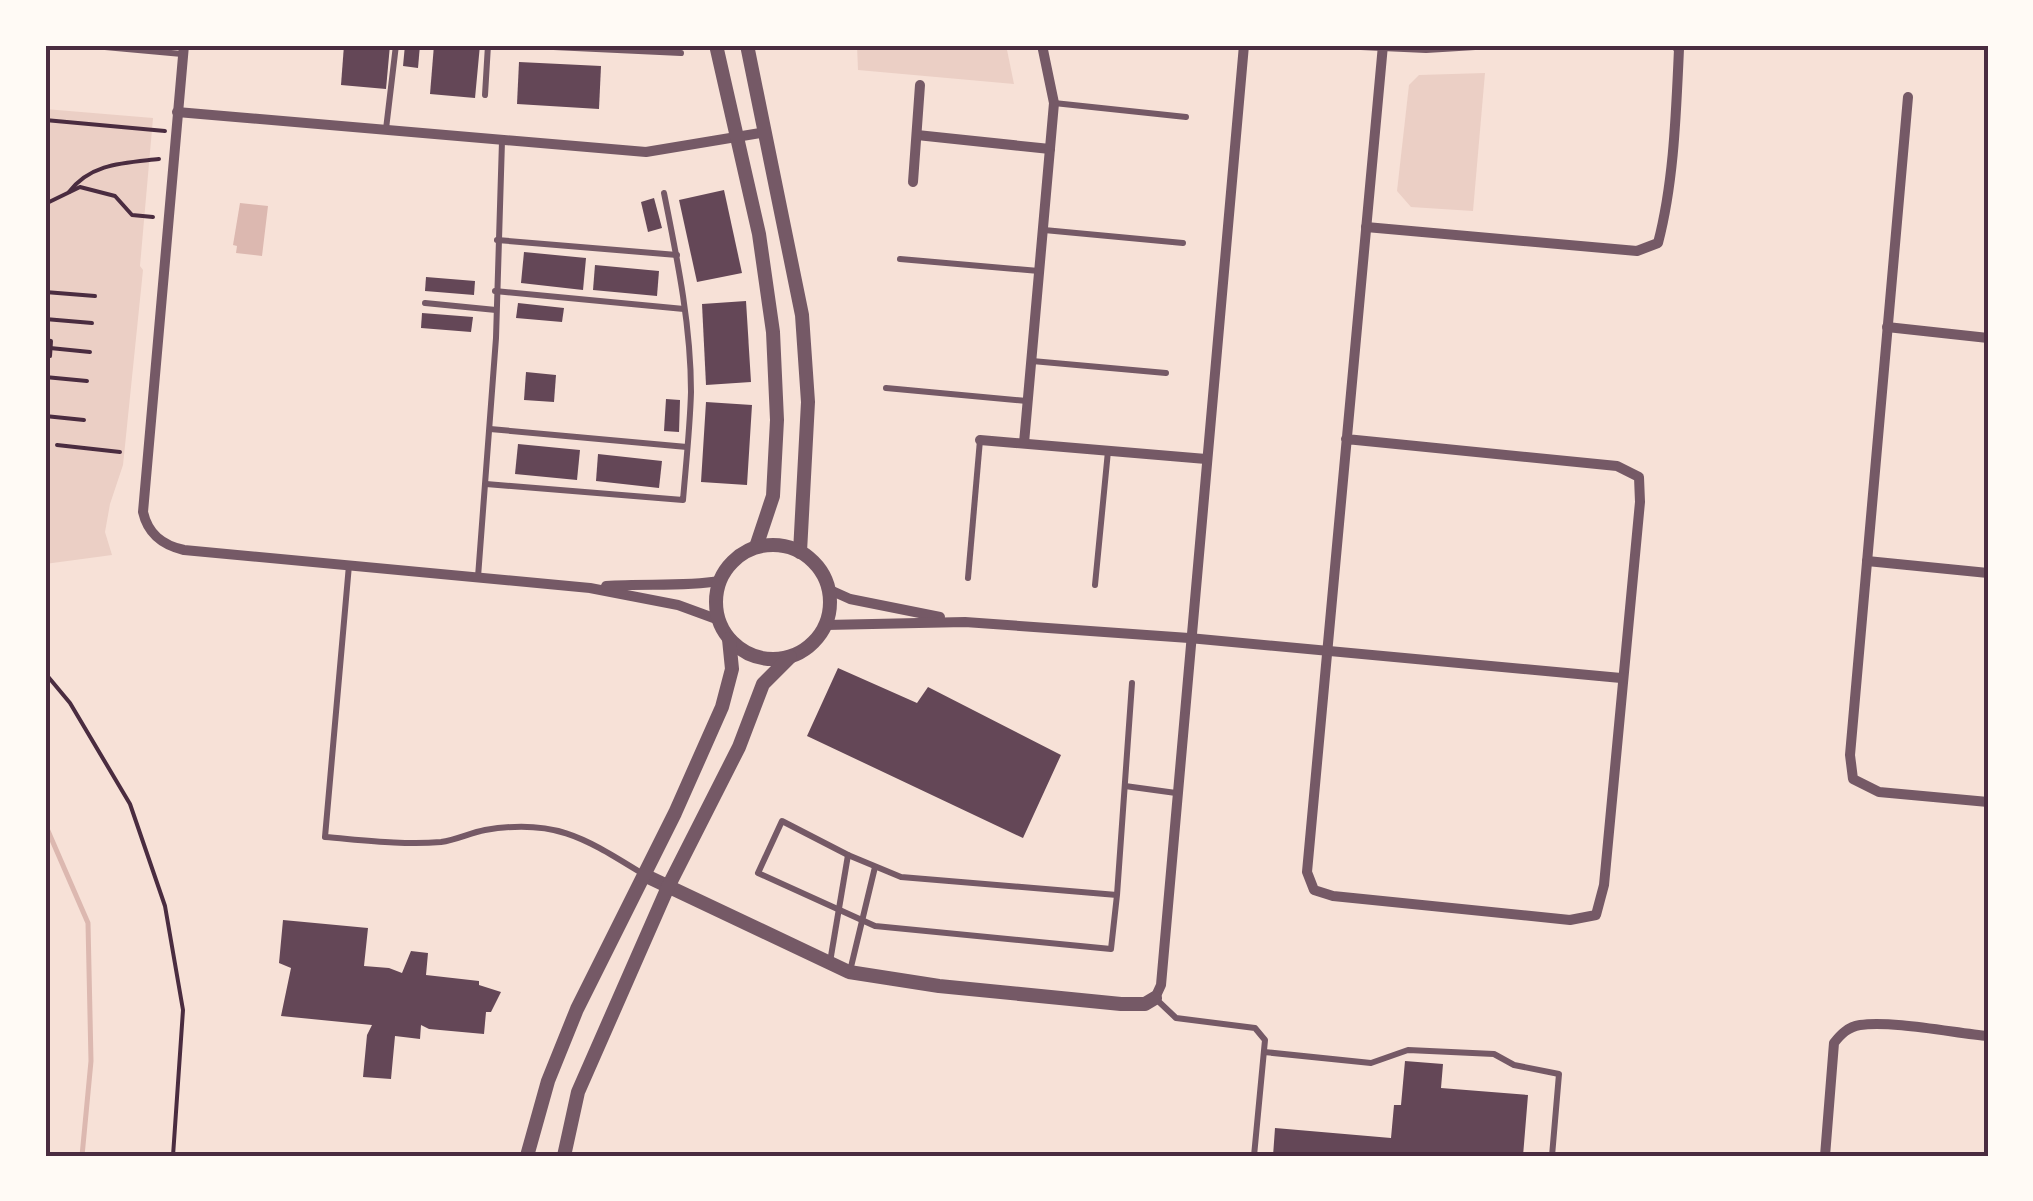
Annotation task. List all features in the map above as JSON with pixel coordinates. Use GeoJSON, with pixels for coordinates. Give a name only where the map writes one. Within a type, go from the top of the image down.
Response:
{"type":"FeatureCollection","features":[{"type":"Feature","properties":{"kind":"street"},"geometry":{"type":"LineString","coordinates":[[716,45],[759,234],[774,332],[777,420],[773,496],[756,548]]}},
{"type":"Feature","properties":{"kind":"street"},"geometry":{"type":"LineString","coordinates":[[747,45],[802,315],[808,402],[800,552]]}},
{"type":"Feature","properties":{"kind":"street"},"geometry":{"type":"LineString","coordinates":[[1024,443],[1054,103],[1042,45]]}},
{"type":"Feature","properties":{"kind":"street"},"geometry":{"type":"LineString","coordinates":[[644,875],[850,972],[939,986],[1121,1004],[1145,1004],[1155,998],[1160,985],[1244,45]]}},
{"type":"Feature","properties":{"kind":"street"},"geometry":{"type":"LineString","coordinates":[[1362,45],[1475,45]]}},
{"type":"Feature","properties":{"kind":"street"},"geometry":{"type":"LineString","coordinates":[[1346,439],[1617,466],[1639,477],[1640,502],[1604,885],[1596,914],[1570,920],[1333,896],[1314,890],[1307,872],[1326,650],[1383,46]]}},
{"type":"Feature","properties":{"kind":"street"},"geometry":{"type":"LineString","coordinates":[[1366,227],[1638,251],[1658,243],[1664,220],[1677,47]]}},
{"type":"Feature","properties":{"kind":"street"},"geometry":{"type":"LineString","coordinates":[[184,49],[143,512],[152,534],[184,550],[590,588],[678,605],[719,620]]}},
{"type":"Feature","properties":{"kind":"street"},"geometry":{"type":"LineString","coordinates":[[913,182],[920,85]]}},
{"type":"Feature","properties":{"kind":"street"},"geometry":{"type":"LineString","coordinates":[[1908,96],[1850,755],[1854,779],[1879,792],[1988,802]]}},
{"type":"Feature","properties":{"kind":"street"},"geometry":{"type":"LineString","coordinates":[[177,112],[646,152],[766,132]]}},
{"type":"Feature","properties":{"kind":"street"},"geometry":{"type":"LineString","coordinates":[[917,135],[1050,149]]}},
{"type":"Feature","properties":{"kind":"street"},"geometry":{"type":"LineString","coordinates":[[1887,327],[1988,338]]}},
{"type":"Feature","properties":{"kind":"street"},"geometry":{"type":"LineString","coordinates":[[980,440],[1206,459]]}},
{"type":"Feature","properties":{"kind":"street"},"geometry":{"type":"LineString","coordinates":[[527,1156],[548,1080],[577,1009],[722,707],[732,668],[729,639],[716,604],[720,580],[734,560],[756,548],[783,546],[800,552],[819,568],[830,590],[826,626],[809,647],[790,657],[763,684],[739,747],[668,887],[578,1092],[564,1156]]}},
{"type":"Feature","properties":{"kind":"street"},"geometry":{"type":"LineString","coordinates":[[1867,561],[1988,573]]}},
{"type":"Feature","properties":{"kind":"street"},"geometry":{"type":"LineString","coordinates":[[590,588],[649,582],[692,586],[720,580]]}},
{"type":"Feature","properties":{"kind":"street"},"geometry":{"type":"LineString","coordinates":[[830,590],[850,599],[965,622]]}},
{"type":"Feature","properties":{"kind":"street"},"geometry":{"type":"LineString","coordinates":[[826,626],[965,622],[1189,638],[1621,678]]}},
{"type":"Feature","properties":{"kind":"street"},"geometry":{"type":"LineString","coordinates":[[729,639],[757,657],[790,657]]}},
{"type":"Feature","properties":{"kind":"street"},"geometry":{"type":"LineString","coordinates":[[1825,1156],[1834,1043],[1842,1032],[1858,1025],[1879,1025],[1988,1036]]}},
{"type":"Feature","properties":{"kind":"street"},"geometry":{"type":"LineString","coordinates":[[532,1138],[544,1156]]}},
{"type":"Feature","properties":{"kind":"lane"},"geometry":{"type":"LineString","coordinates":[[83,45],[184,49]]}},
{"type":"Feature","properties":{"kind":"lane"},"geometry":{"type":"LineString","coordinates":[[386,129],[396,45]]}},
{"type":"Feature","properties":{"kind":"lane"},"geometry":{"type":"LineString","coordinates":[[484,95],[488,45]]}},
{"type":"Feature","properties":{"kind":"lane"},"geometry":{"type":"LineString","coordinates":[[511,45],[681,54]]}},
{"type":"Feature","properties":{"kind":"lane"},"geometry":{"type":"LineString","coordinates":[[1054,103],[1186,117]]}},
{"type":"Feature","properties":{"kind":"lane"},"geometry":{"type":"LineString","coordinates":[[478,577],[490,429],[502,140]]}},
{"type":"Feature","properties":{"kind":"lane"},"geometry":{"type":"LineString","coordinates":[[486,484],[683,500],[690,393],[677,255],[664,193]]}},
{"type":"Feature","properties":{"kind":"lane"},"geometry":{"type":"LineString","coordinates":[[1042,230],[1183,242]]}},
{"type":"Feature","properties":{"kind":"lane"},"geometry":{"type":"LineString","coordinates":[[497,240],[677,255]]}},
{"type":"Feature","properties":{"kind":"lane"},"geometry":{"type":"LineString","coordinates":[[900,259],[1039,271]]}},
{"type":"Feature","properties":{"kind":"lane"},"geometry":{"type":"LineString","coordinates":[[495,291],[684,309]]}},
{"type":"Feature","properties":{"kind":"lane"},"geometry":{"type":"LineString","coordinates":[[425,303],[496,310]]}},
{"type":"Feature","properties":{"kind":"lane"},"geometry":{"type":"LineString","coordinates":[[1031,361],[1166,373]]}},
{"type":"Feature","properties":{"kind":"lane"},"geometry":{"type":"LineString","coordinates":[[886,388],[1027,401]]}},
{"type":"Feature","properties":{"kind":"lane"},"geometry":{"type":"LineString","coordinates":[[490,429],[687,448]]}},
{"type":"Feature","properties":{"kind":"lane"},"geometry":{"type":"LineString","coordinates":[[968,578],[980,440]]}},
{"type":"Feature","properties":{"kind":"lane"},"geometry":{"type":"LineString","coordinates":[[1095,585],[1108,450]]}},
{"type":"Feature","properties":{"kind":"lane"},"geometry":{"type":"LineString","coordinates":[[349,565],[325,836],[404,843],[444,842],[485,830],[536,826],[583,837],[644,875]]}},
{"type":"Feature","properties":{"kind":"lane"},"geometry":{"type":"LineString","coordinates":[[1116,895],[902,876],[848,855],[782,821],[758,872],[874,926],[1111,948],[1116,895],[1132,682]]}},
{"type":"Feature","properties":{"kind":"lane"},"geometry":{"type":"LineString","coordinates":[[1124,786],[1176,793]]}},
{"type":"Feature","properties":{"kind":"lane"},"geometry":{"type":"LineString","coordinates":[[829,964],[848,855]]}},
{"type":"Feature","properties":{"kind":"lane"},"geometry":{"type":"LineString","coordinates":[[850,972],[876,866]]}},
{"type":"Feature","properties":{"kind":"lane"},"geometry":{"type":"LineString","coordinates":[[1155,998],[1176,1018],[1256,1028],[1265,1040],[1254,1156]]}},
{"type":"Feature","properties":{"kind":"lane"},"geometry":{"type":"LineString","coordinates":[[1264,1052],[1371,1063],[1408,1050],[1494,1054],[1514,1065],[1558,1074],[1552,1156]]}},
{"type":"Feature","properties":{"kind":"path"},"geometry":{"type":"LineString","coordinates":[[45,120],[176,132]]}},
{"type":"Feature","properties":{"kind":"path"},"geometry":{"type":"LineString","coordinates":[[66,196],[81,176],[106,165],[173,156]]}},
{"type":"Feature","properties":{"kind":"path"},"geometry":{"type":"LineString","coordinates":[[45,204],[80,187],[116,196],[132,214],[168,219]]}},
{"type":"Feature","properties":{"kind":"path"},"geometry":{"type":"LineString","coordinates":[[45,292],[95,296]]}},
{"type":"Feature","properties":{"kind":"path"},"geometry":{"type":"LineString","coordinates":[[45,319],[92,323]]}},
{"type":"Feature","properties":{"kind":"path"},"geometry":{"type":"LineString","coordinates":[[45,340],[51,341],[50,356],[45,356]]}},
{"type":"Feature","properties":{"kind":"path"},"geometry":{"type":"LineString","coordinates":[[50,348],[90,352]]}},
{"type":"Feature","properties":{"kind":"path"},"geometry":{"type":"LineString","coordinates":[[45,378],[88,381]]}},
{"type":"Feature","properties":{"kind":"path"},"geometry":{"type":"LineString","coordinates":[[45,416],[84,420]]}},
{"type":"Feature","properties":{"kind":"path"},"geometry":{"type":"LineString","coordinates":[[57,445],[120,452]]}},
{"type":"Feature","properties":{"kind":"path"},"geometry":{"type":"LineString","coordinates":[[45,673],[70,703],[130,804],[165,906],[183,1010],[173,1156]]}},
{"type":"Feature","properties":{"kind":"shaded area"},"geometry":{"type":"Polygon","coordinates":[[[857,45],[1006,45],[1014,84],[858,70],[857,45]]]}},
{"type":"Feature","properties":{"kind":"shaded area"},"geometry":{"type":"Polygon","coordinates":[[[1485,73],[1473,211],[1411,207],[1397,191],[1409,85],[1419,75],[1485,73]]]}},
{"type":"Feature","properties":{"kind":"shaded area"},"geometry":{"type":"Polygon","coordinates":[[[45,109],[153,118],[140,266],[143,270],[123,465],[105,532],[112,555],[45,564],[45,109]]]}},
{"type":"Feature","properties":{"kind":"shaded area"},"geometry":{"type":"Polygon","coordinates":[[[240,203],[268,206],[262,256],[236,253],[237,246],[233,245],[240,203]]]}},
{"type":"Feature","properties":{"kind":"building"},"geometry":{"type":"Polygon","coordinates":[[[344,45],[390,45],[386,89],[341,85],[344,45]]]}},
{"type":"Feature","properties":{"kind":"building"},"geometry":{"type":"Polygon","coordinates":[[[405,45],[420,45],[418,68],[403,66],[405,45]]]}},
{"type":"Feature","properties":{"kind":"building"},"geometry":{"type":"Polygon","coordinates":[[[434,45],[480,45],[475,98],[430,94],[434,45]]]}},
{"type":"Feature","properties":{"kind":"building"},"geometry":{"type":"Polygon","coordinates":[[[519,62],[601,66],[599,109],[517,104],[519,62]]]}},
{"type":"Feature","properties":{"kind":"building"},"geometry":{"type":"Polygon","coordinates":[[[724,190],[742,273],[697,282],[679,200],[724,190]]]}},
{"type":"Feature","properties":{"kind":"building"},"geometry":{"type":"Polygon","coordinates":[[[654,198],[662,228],[648,232],[641,202],[654,198]]]}},
{"type":"Feature","properties":{"kind":"building"},"geometry":{"type":"Polygon","coordinates":[[[524,252],[586,258],[583,290],[521,283],[524,252]]]}},
{"type":"Feature","properties":{"kind":"building"},"geometry":{"type":"Polygon","coordinates":[[[595,265],[659,271],[657,296],[593,290],[595,265]]]}},
{"type":"Feature","properties":{"kind":"building"},"geometry":{"type":"Polygon","coordinates":[[[426,277],[475,281],[474,295],[425,291],[426,277]]]}},
{"type":"Feature","properties":{"kind":"building"},"geometry":{"type":"Polygon","coordinates":[[[746,301],[751,382],[706,385],[702,304],[746,301]]]}},
{"type":"Feature","properties":{"kind":"building"},"geometry":{"type":"Polygon","coordinates":[[[518,303],[564,308],[562,322],[516,318],[518,303]]]}},
{"type":"Feature","properties":{"kind":"building"},"geometry":{"type":"Polygon","coordinates":[[[422,313],[473,317],[471,332],[421,328],[422,313]]]}},
{"type":"Feature","properties":{"kind":"building"},"geometry":{"type":"Polygon","coordinates":[[[526,372],[556,375],[554,402],[524,400],[526,372]]]}},
{"type":"Feature","properties":{"kind":"building"},"geometry":{"type":"Polygon","coordinates":[[[666,399],[680,400],[679,432],[664,431],[666,399]]]}},
{"type":"Feature","properties":{"kind":"building"},"geometry":{"type":"Polygon","coordinates":[[[706,402],[752,405],[747,485],[701,482],[706,402]]]}},
{"type":"Feature","properties":{"kind":"building"},"geometry":{"type":"Polygon","coordinates":[[[518,444],[580,450],[577,480],[515,474],[518,444]]]}},
{"type":"Feature","properties":{"kind":"building"},"geometry":{"type":"Polygon","coordinates":[[[598,454],[662,461],[659,488],[596,481],[598,454]]]}},
{"type":"Feature","properties":{"kind":"building"},"geometry":{"type":"Polygon","coordinates":[[[838,668],[917,703],[928,687],[1061,755],[1023,838],[807,736],[838,668]]]}},
{"type":"Feature","properties":{"kind":"building"},"geometry":{"type":"Polygon","coordinates":[[[283,920],[368,928],[364,966],[402,973],[411,951],[428,953],[426,975],[479,981],[479,985],[501,992],[491,1012],[486,1012],[484,1034],[421,1025],[420,1039],[395,1036],[391,1079],[363,1077],[367,1035],[372,1025],[281,1016],[291,968],[279,963],[283,920]]]}},
{"type":"Feature","properties":{"kind":"building"},"geometry":{"type":"Polygon","coordinates":[[[1405,1061],[1443,1064],[1441,1088],[1528,1095],[1523,1156],[1273,1156],[1275,1128],[1391,1138],[1394,1105],[1401,1105],[1405,1061]]]}},
{"type":"Feature","properties":{"kind":"waterway"},"geometry":{"type":"LineString","coordinates":[[45,824],[88,923],[91,1061],[82,1156]]}}]}
